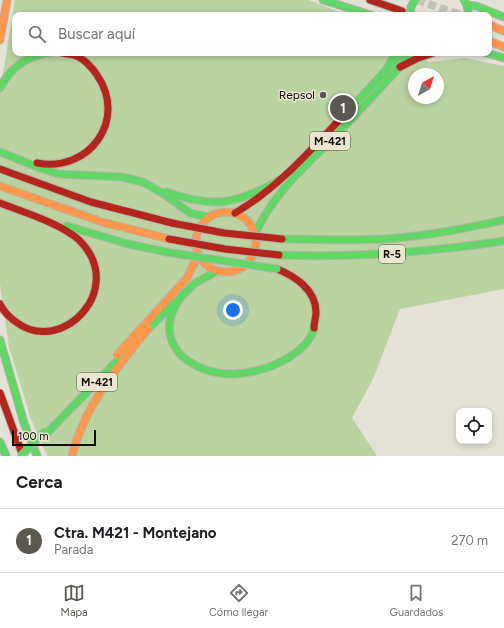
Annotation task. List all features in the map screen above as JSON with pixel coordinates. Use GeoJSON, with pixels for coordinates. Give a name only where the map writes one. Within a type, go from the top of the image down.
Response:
{"type":"FeatureCollection","features":[{"type":"Feature","properties":{"kind":"main road"},"geometry":{"type":"LineString","coordinates":[[0,40],[7,0]]}},
{"type":"Feature","properties":{"kind":"main road"},"geometry":{"type":"LineString","coordinates":[[323,0],[361,12]]}},
{"type":"Feature","properties":{"kind":"main road"},"geometry":{"type":"LineString","coordinates":[[370,0],[402,11]]}},
{"type":"Feature","properties":{"kind":"main road"},"geometry":{"type":"LineString","coordinates":[[410,12],[414,0]]}},
{"type":"Feature","properties":{"kind":"main road"},"geometry":{"type":"LineString","coordinates":[[479,0],[492,12]]}},
{"type":"Feature","properties":{"kind":"main road"},"geometry":{"type":"LineString","coordinates":[[466,2],[491,12]]}},
{"type":"Feature","properties":{"kind":"main road"},"geometry":{"type":"LineString","coordinates":[[466,2],[468,12]]}},
{"type":"Feature","properties":{"kind":"main road"},"geometry":{"type":"LineString","coordinates":[[493,13],[504,17]]}},
{"type":"Feature","properties":{"kind":"main road"},"geometry":{"type":"LineString","coordinates":[[492,26],[504,31]]}},
{"type":"Feature","properties":{"kind":"main road"},"geometry":{"type":"LineString","coordinates":[[492,42],[504,47]]}},
{"type":"Feature","properties":{"kind":"main road"},"geometry":{"type":"LineString","coordinates":[[492,55],[504,58]]}},
{"type":"Feature","properties":{"kind":"main road"},"geometry":{"type":"LineString","coordinates":[[0,88],[13,68],[26,59],[36,56]]}},
{"type":"Feature","properties":{"kind":"main road"},"geometry":{"type":"LineString","coordinates":[[26,162],[53,165],[72,161],[82,156],[96,144],[105,128],[109,110],[105,89],[101,80],[90,66],[75,56]]}},
{"type":"Feature","properties":{"kind":"main road"},"geometry":{"type":"LineString","coordinates":[[384,74],[394,56]]}},
{"type":"Feature","properties":{"kind":"main road","name":"M-421"},"geometry":{"type":"LineString","coordinates":[[209,217],[222,212],[235,213],[258,199],[279,181],[384,74],[399,56]]}},
{"type":"Feature","properties":{"kind":"main road","name":"M-421"},"geometry":{"type":"LineString","coordinates":[[23,456],[194,284],[217,271],[224,273],[236,271],[247,263],[253,253],[256,242],[255,234],[265,212],[283,188],[339,132],[410,56]]}},
{"type":"Feature","properties":{"kind":"main road"},"geometry":{"type":"LineString","coordinates":[[400,67],[424,56]]}},
{"type":"Feature","properties":{"kind":"main road"},"geometry":{"type":"LineString","coordinates":[[0,152],[58,174],[122,177],[143,182],[185,199],[207,204],[228,202],[242,198],[279,181]]}},
{"type":"Feature","properties":{"kind":"main road","name":"R-5"},"geometry":{"type":"LineString","coordinates":[[0,169],[91,202],[172,224],[224,233],[282,239],[364,240],[405,237],[454,231],[504,220]]}},
{"type":"Feature","properties":{"kind":"main road"},"geometry":{"type":"LineString","coordinates":[[143,182],[164,194],[190,213],[209,217]]}},
{"type":"Feature","properties":{"kind":"main road","name":"R-5"},"geometry":{"type":"LineString","coordinates":[[0,186],[102,222],[169,239],[225,249],[280,255],[318,257],[417,252],[504,241]]}},
{"type":"Feature","properties":{"kind":"main road"},"geometry":{"type":"LineString","coordinates":[[0,203],[74,234],[94,259],[97,269],[95,291],[89,306],[83,314],[67,326],[53,330],[37,331],[22,326],[7,314],[0,304]]}},
{"type":"Feature","properties":{"kind":"main road"},"geometry":{"type":"LineString","coordinates":[[14,209],[77,230],[128,244],[166,252],[277,269],[289,274],[303,283],[312,296],[316,316],[314,328],[309,339],[301,349],[278,364],[264,370],[243,374],[220,373],[205,370],[192,365],[179,355],[172,342],[170,326],[173,310],[184,293]]}},
{"type":"Feature","properties":{"kind":"main road"},"geometry":{"type":"LineString","coordinates":[[235,213],[249,223],[255,234]]}},
{"type":"Feature","properties":{"kind":"main road"},"geometry":{"type":"LineString","coordinates":[[209,217],[201,224],[196,234],[196,245],[198,255],[203,262],[217,271]]}},
{"type":"Feature","properties":{"kind":"main road","name":"M-421"},"geometry":{"type":"LineString","coordinates":[[45,433],[178,289],[192,270],[198,255]]}},
{"type":"Feature","properties":{"kind":"main road"},"geometry":{"type":"LineString","coordinates":[[72,456],[73,447],[86,416],[116,368],[148,329]]}},
{"type":"Feature","properties":{"kind":"main road"},"geometry":{"type":"LineString","coordinates":[[0,340],[24,423],[37,456]]}},
{"type":"Feature","properties":{"kind":"main road"},"geometry":{"type":"LineString","coordinates":[[0,393],[23,456]]}},
{"type":"Feature","properties":{"kind":"main road"},"geometry":{"type":"LineString","coordinates":[[0,442],[6,456]]}},
{"type":"Feature","properties":{"kind":"green space"},"geometry":{"type":"Polygon","coordinates":[[[15,0],[309,0],[339,12],[13,12],[15,0]]]}},
{"type":"Feature","properties":{"kind":"green space"},"geometry":{"type":"Polygon","coordinates":[[[12,18],[12,56],[418,56],[429,62],[465,58],[504,66],[504,289],[400,309],[373,379],[352,418],[377,456],[47,456],[31,419],[9,347],[0,284],[0,91],[12,18]]]}},
{"type":"Feature","properties":{"kind":"tunnel"},"geometry":{"type":"LineString","coordinates":[[417,0],[452,12]]}},
{"type":"Feature","properties":{"kind":"traffic: fast"},"geometry":{"type":"LineString","coordinates":[[323,0],[361,12]]}},
{"type":"Feature","properties":{"kind":"traffic: fast"},"geometry":{"type":"LineString","coordinates":[[410,12],[411,7],[415,0]]}},
{"type":"Feature","properties":{"kind":"traffic: fast"},"geometry":{"type":"LineString","coordinates":[[464,0],[468,12]]}},
{"type":"Feature","properties":{"kind":"traffic: fast"},"geometry":{"type":"LineString","coordinates":[[467,5],[476,6],[491,12]]}},
{"type":"Feature","properties":{"kind":"traffic: fast"},"geometry":{"type":"LineString","coordinates":[[492,12],[504,17]]}},
{"type":"Feature","properties":{"kind":"traffic: fast"},"geometry":{"type":"LineString","coordinates":[[492,55],[504,58]]}},
{"type":"Feature","properties":{"kind":"traffic: fast"},"geometry":{"type":"LineString","coordinates":[[0,88],[13,69],[19,64],[36,56]]}},
{"type":"Feature","properties":{"kind":"traffic: fast"},"geometry":{"type":"LineString","coordinates":[[383,75],[394,56]]}},
{"type":"Feature","properties":{"kind":"traffic: fast"},"geometry":{"type":"LineString","coordinates":[[349,110],[399,56]]}},
{"type":"Feature","properties":{"kind":"traffic: fast"},"geometry":{"type":"LineString","coordinates":[[255,234],[263,218],[282,191],[410,56]]}},
{"type":"Feature","properties":{"kind":"traffic: fast"},"geometry":{"type":"LineString","coordinates":[[0,152],[59,174],[122,177],[143,182],[164,194],[190,213],[209,217]]}},
{"type":"Feature","properties":{"kind":"traffic: fast"},"geometry":{"type":"LineString","coordinates":[[166,192],[198,201],[224,202],[249,195],[279,181]]}},
{"type":"Feature","properties":{"kind":"traffic: fast"},"geometry":{"type":"LineString","coordinates":[[282,239],[358,240],[398,238],[444,232],[504,220]]}},
{"type":"Feature","properties":{"kind":"traffic: fast"},"geometry":{"type":"LineString","coordinates":[[67,226],[128,244],[166,252]]}},
{"type":"Feature","properties":{"kind":"traffic: fast"},"geometry":{"type":"LineString","coordinates":[[279,255],[364,255],[420,251],[504,241]]}},
{"type":"Feature","properties":{"kind":"traffic: fast"},"geometry":{"type":"LineString","coordinates":[[166,252],[277,269]]}},
{"type":"Feature","properties":{"kind":"traffic: fast"},"geometry":{"type":"LineString","coordinates":[[144,333],[194,284],[217,271]]}},
{"type":"Feature","properties":{"kind":"traffic: fast"},"geometry":{"type":"LineString","coordinates":[[184,293],[172,313],[170,320],[170,333],[173,344],[179,353],[188,361],[210,371],[234,374],[256,371],[271,366],[299,351],[306,344],[314,328]]}},
{"type":"Feature","properties":{"kind":"traffic: fast"},"geometry":{"type":"LineString","coordinates":[[0,340],[24,423],[37,456]]}},
{"type":"Feature","properties":{"kind":"traffic: fast"},"geometry":{"type":"LineString","coordinates":[[45,435],[126,352]]}},
{"type":"Feature","properties":{"kind":"traffic: fast"},"geometry":{"type":"LineString","coordinates":[[21,456],[44,432]]}},
{"type":"Feature","properties":{"kind":"traffic: fast"},"geometry":{"type":"LineString","coordinates":[[0,442],[6,456]]}},
{"type":"Feature","properties":{"kind":"traffic: slow"},"geometry":{"type":"LineString","coordinates":[[0,40],[7,0]]}},
{"type":"Feature","properties":{"kind":"traffic: slow"},"geometry":{"type":"LineString","coordinates":[[492,26],[504,31]]}},
{"type":"Feature","properties":{"kind":"traffic: slow"},"geometry":{"type":"LineString","coordinates":[[492,42],[504,47]]}},
{"type":"Feature","properties":{"kind":"traffic: slow"},"geometry":{"type":"LineString","coordinates":[[0,186],[102,222],[169,239]]}},
{"type":"Feature","properties":{"kind":"traffic: slow"},"geometry":{"type":"LineString","coordinates":[[226,212],[243,217],[251,225],[256,242],[251,259],[243,267],[226,272],[209,267],[201,259],[196,242],[201,225],[209,217],[226,212]]}},
{"type":"Feature","properties":{"kind":"traffic: slow"},"geometry":{"type":"LineString","coordinates":[[117,355],[187,278],[198,255]]}},
{"type":"Feature","properties":{"kind":"traffic: slow"},"geometry":{"type":"LineString","coordinates":[[72,456],[77,438],[93,404],[113,373],[148,329]]}},
{"type":"Feature","properties":{"kind":"traffic: jam"},"geometry":{"type":"LineString","coordinates":[[370,0],[402,11]]}},
{"type":"Feature","properties":{"kind":"traffic: jam"},"geometry":{"type":"LineString","coordinates":[[37,163],[56,164],[73,160],[87,151],[98,140],[105,125],[108,109],[105,92],[97,75],[90,66],[76,56]]}},
{"type":"Feature","properties":{"kind":"traffic: jam"},"geometry":{"type":"LineString","coordinates":[[400,67],[424,56]]}},
{"type":"Feature","properties":{"kind":"traffic: jam"},"geometry":{"type":"LineString","coordinates":[[235,213],[251,203],[281,179],[349,110]]}},
{"type":"Feature","properties":{"kind":"traffic: jam"},"geometry":{"type":"LineString","coordinates":[[0,169],[91,202],[172,223]]}},
{"type":"Feature","properties":{"kind":"traffic: jam"},"geometry":{"type":"LineString","coordinates":[[0,203],[42,219],[72,234],[79,240],[92,259],[96,278],[93,296],[83,312],[69,324],[52,331],[34,330],[16,322],[7,314],[0,304]]}},
{"type":"Feature","properties":{"kind":"traffic: jam"},"geometry":{"type":"LineString","coordinates":[[172,223],[224,233],[282,239]]}},
{"type":"Feature","properties":{"kind":"traffic: jam"},"geometry":{"type":"LineString","coordinates":[[169,239],[225,249],[279,255]]}},
{"type":"Feature","properties":{"kind":"traffic: jam"},"geometry":{"type":"LineString","coordinates":[[277,269],[297,280],[312,297],[316,312],[314,328]]}},
{"type":"Feature","properties":{"kind":"traffic: jam"},"geometry":{"type":"LineString","coordinates":[[0,393],[23,456]]}},
{"type":"Feature","properties":{"kind":"place","name":"Repsol"},"geometry":{"type":"Point","coordinates":[323,95]}},
{"type":"Feature","properties":{"kind":"place","name":"Ctra. M421 - Montejano"},"geometry":{"type":"Point","coordinates":[343,108]}}]}
